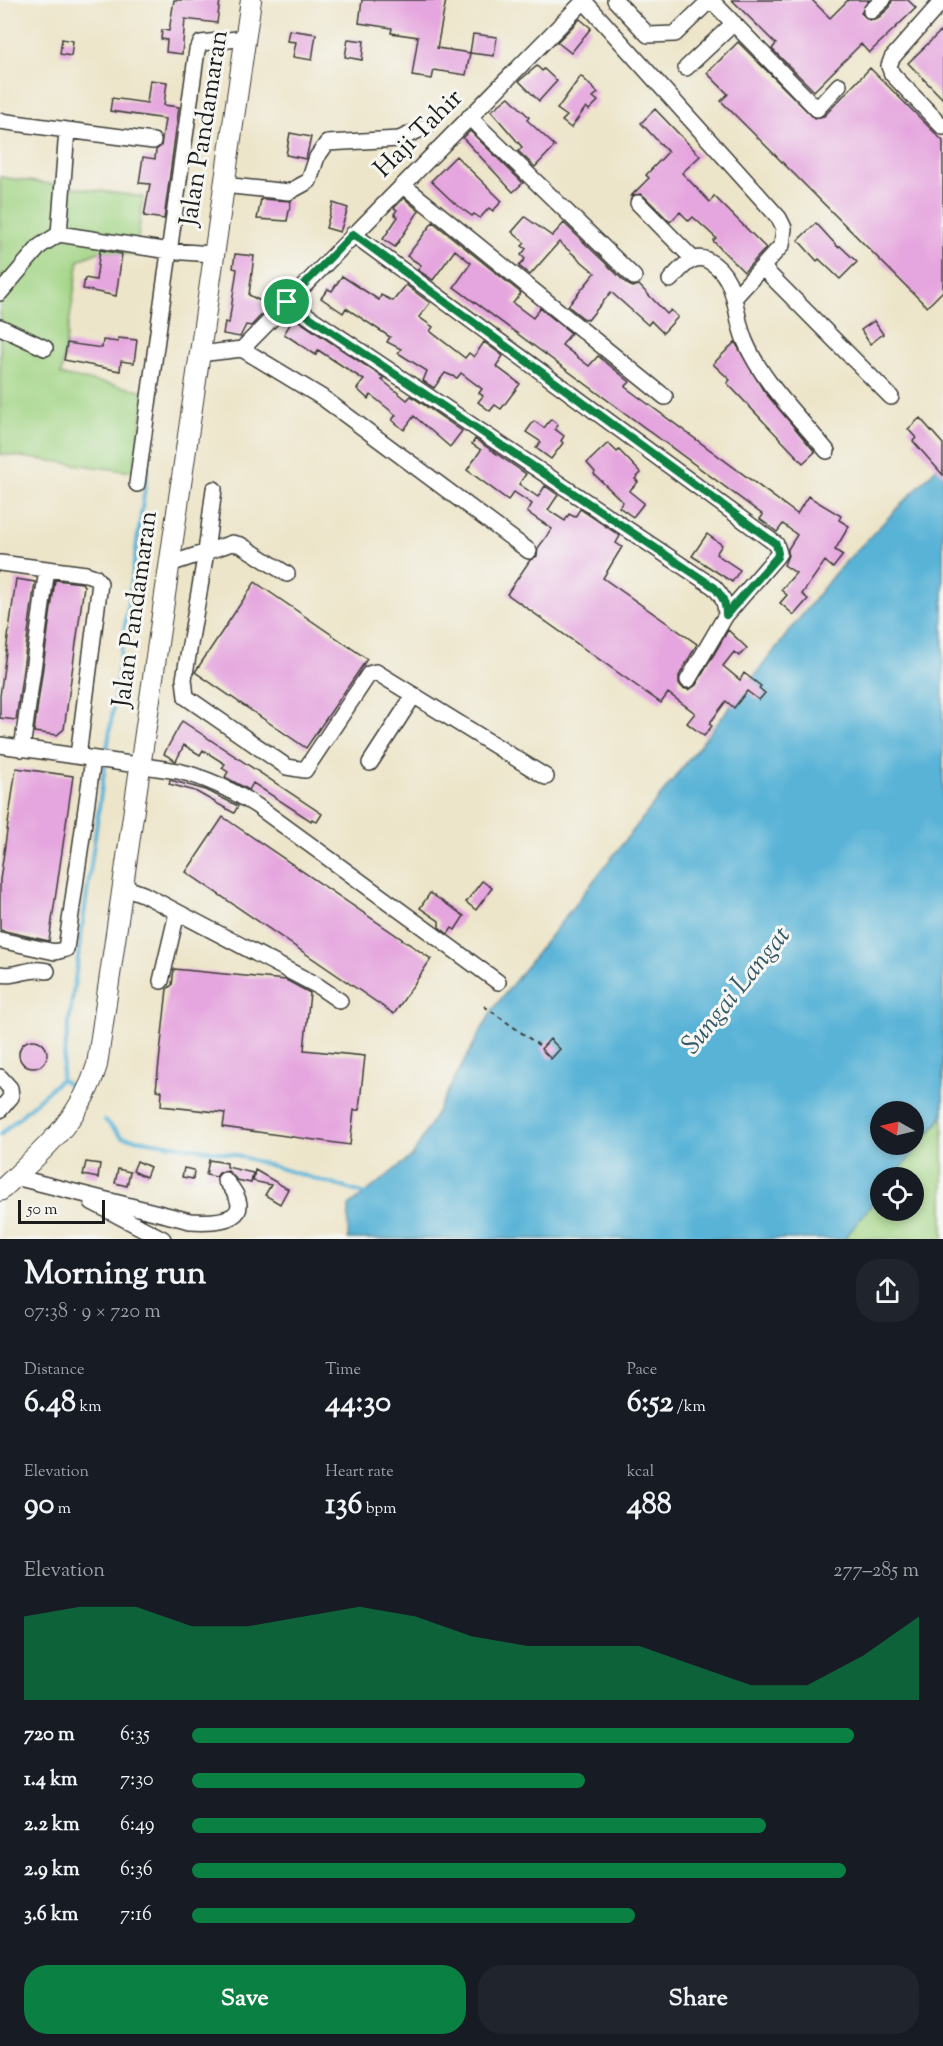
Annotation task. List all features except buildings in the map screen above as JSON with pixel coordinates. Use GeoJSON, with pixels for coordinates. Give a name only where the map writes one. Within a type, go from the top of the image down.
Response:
{"type":"FeatureCollection","features":[{"type":"Feature","properties":{"kind":"main road","name":"Jalan Pandamaran"},"geometry":{"type":"LineString","coordinates":[[0,1191],[61,1134],[74,1117],[92,1084],[102,1041],[251,0]]}},
{"type":"Feature","properties":{"kind":"street"},"geometry":{"type":"LineString","coordinates":[[615,0],[648,35],[675,34],[711,0],[818,109],[839,85]]}},
{"type":"Feature","properties":{"kind":"street"},"geometry":{"type":"LineString","coordinates":[[872,11],[883,0]]}},
{"type":"Feature","properties":{"kind":"street"},"geometry":{"type":"LineString","coordinates":[[943,0],[892,58],[889,66],[892,74],[943,127]]}},
{"type":"Feature","properties":{"kind":"street"},"geometry":{"type":"LineString","coordinates":[[585,1],[779,218],[785,237],[782,245],[736,296]]}},
{"type":"Feature","properties":{"kind":"street","name":"Haji Tahir"},"geometry":{"type":"LineString","coordinates":[[242,350],[353,234],[585,1]]}},
{"type":"Feature","properties":{"kind":"street"},"geometry":{"type":"LineString","coordinates":[[687,68],[734,23]]}},
{"type":"Feature","properties":{"kind":"street"},"geometry":{"type":"LineString","coordinates":[[137,484],[197,50],[201,43],[246,38]]}},
{"type":"Feature","properties":{"kind":"street"},"geometry":{"type":"LineString","coordinates":[[469,117],[634,277]]}},
{"type":"Feature","properties":{"kind":"street"},"geometry":{"type":"LineString","coordinates":[[0,121],[153,141]]}},
{"type":"Feature","properties":{"kind":"street"},"geometry":{"type":"LineString","coordinates":[[224,185],[289,192],[309,181],[317,157],[327,143],[399,139],[426,127]]}},
{"type":"Feature","properties":{"kind":"street"},"geometry":{"type":"LineString","coordinates":[[59,234],[67,130]]}},
{"type":"Feature","properties":{"kind":"street"},"geometry":{"type":"LineString","coordinates":[[403,185],[664,397]]}},
{"type":"Feature","properties":{"kind":"street"},"geometry":{"type":"LineString","coordinates":[[638,203],[693,259]]}},
{"type":"Feature","properties":{"kind":"street"},"geometry":{"type":"LineString","coordinates":[[0,293],[40,246],[59,234],[169,251],[213,254]]}},
{"type":"Feature","properties":{"kind":"street"},"geometry":{"type":"LineString","coordinates":[[353,234],[776,544],[777,557],[726,615],[688,680]]}},
{"type":"Feature","properties":{"kind":"street"},"geometry":{"type":"LineString","coordinates":[[670,280],[693,259],[700,258],[712,263],[726,279],[736,296],[741,328],[753,358],[827,451]]}},
{"type":"Feature","properties":{"kind":"street"},"geometry":{"type":"LineString","coordinates":[[762,267],[891,397]]}},
{"type":"Feature","properties":{"kind":"street"},"geometry":{"type":"LineString","coordinates":[[287,302],[714,587],[726,606],[726,615]]}},
{"type":"Feature","properties":{"kind":"street"},"geometry":{"type":"LineString","coordinates":[[0,327],[45,348]]}},
{"type":"Feature","properties":{"kind":"street"},"geometry":{"type":"LineString","coordinates":[[200,354],[242,350],[323,398],[529,551]]}},
{"type":"Feature","properties":{"kind":"street"},"geometry":{"type":"LineString","coordinates":[[214,489],[206,552],[184,679],[186,697],[193,704],[287,767],[300,771],[310,764],[369,674],[381,675],[546,777]]}},
{"type":"Feature","properties":{"kind":"street"},"geometry":{"type":"LineString","coordinates":[[170,564],[232,543],[241,544],[287,574]]}},
{"type":"Feature","properties":{"kind":"street"},"geometry":{"type":"LineString","coordinates":[[0,563],[95,577],[100,583],[101,592],[96,759],[66,949],[55,952],[0,940]]}},
{"type":"Feature","properties":{"kind":"street"},"geometry":{"type":"LineString","coordinates":[[22,748],[47,569]]}},
{"type":"Feature","properties":{"kind":"street"},"geometry":{"type":"LineString","coordinates":[[370,763],[414,695]]}},
{"type":"Feature","properties":{"kind":"street"},"geometry":{"type":"LineString","coordinates":[[0,745],[141,765],[200,776],[257,806],[498,982]]}},
{"type":"Feature","properties":{"kind":"street"},"geometry":{"type":"LineString","coordinates":[[124,887],[318,986],[340,1001]]}},
{"type":"Feature","properties":{"kind":"street"},"geometry":{"type":"LineString","coordinates":[[161,981],[177,913]]}},
{"type":"Feature","properties":{"kind":"street"},"geometry":{"type":"LineString","coordinates":[[0,974],[6,975],[35,967],[47,971]]}},
{"type":"Feature","properties":{"kind":"street"},"geometry":{"type":"LineString","coordinates":[[0,1077],[10,1088],[11,1097],[3,1107]]}},
{"type":"Feature","properties":{"kind":"street"},"geometry":{"type":"LineString","coordinates":[[15,1177],[190,1221],[217,1222],[235,1214],[240,1204],[238,1195],[225,1180]]}},
{"type":"Feature","properties":{"kind":"street"},"geometry":{"type":"LineString","coordinates":[[68,1190],[163,1239]]}},
{"type":"Feature","properties":{"kind":"path"},"geometry":{"type":"LineString","coordinates":[[484,1006],[540,1046]]}},
{"type":"Feature","properties":{"kind":"green space"},"geometry":{"type":"Polygon","coordinates":[[[0,177],[143,197],[136,255],[101,251],[79,260],[61,375],[146,391],[133,472],[0,454],[0,177]]]}},
{"type":"Feature","properties":{"kind":"green space"},"geometry":{"type":"Polygon","coordinates":[[[943,1116],[943,1239],[844,1239],[870,1206],[870,1221],[924,1221],[924,1167],[902,1167],[912,1155],[924,1155],[924,1140],[943,1116]]]}},
{"type":"Feature","properties":{"kind":"water","name":"Sungai Langat"},"geometry":{"type":"Polygon","coordinates":[[[943,461],[943,1116],[924,1140],[924,1101],[870,1101],[870,1155],[912,1155],[902,1167],[870,1167],[870,1206],[844,1239],[348,1239],[349,1206],[413,1155],[493,1009],[835,573],[943,461]]]}},
{"type":"Feature","properties":{"kind":"waterway"},"geometry":{"type":"LineString","coordinates":[[106,757],[148,467]]}},
{"type":"Feature","properties":{"kind":"waterway"},"geometry":{"type":"LineString","coordinates":[[0,1135],[61,1079],[105,765]]}},
{"type":"Feature","properties":{"kind":"waterway"},"geometry":{"type":"LineString","coordinates":[[61,1079],[74,1089]]}},
{"type":"Feature","properties":{"kind":"waterway"},"geometry":{"type":"LineString","coordinates":[[105,1120],[122,1137],[232,1154],[369,1195]]}},
{"type":"Feature","properties":{"kind":"route"},"geometry":{"type":"LineString","coordinates":[[353,234],[776,544],[777,557],[726,615],[726,606],[714,587],[287,302],[353,234]]}}]}
